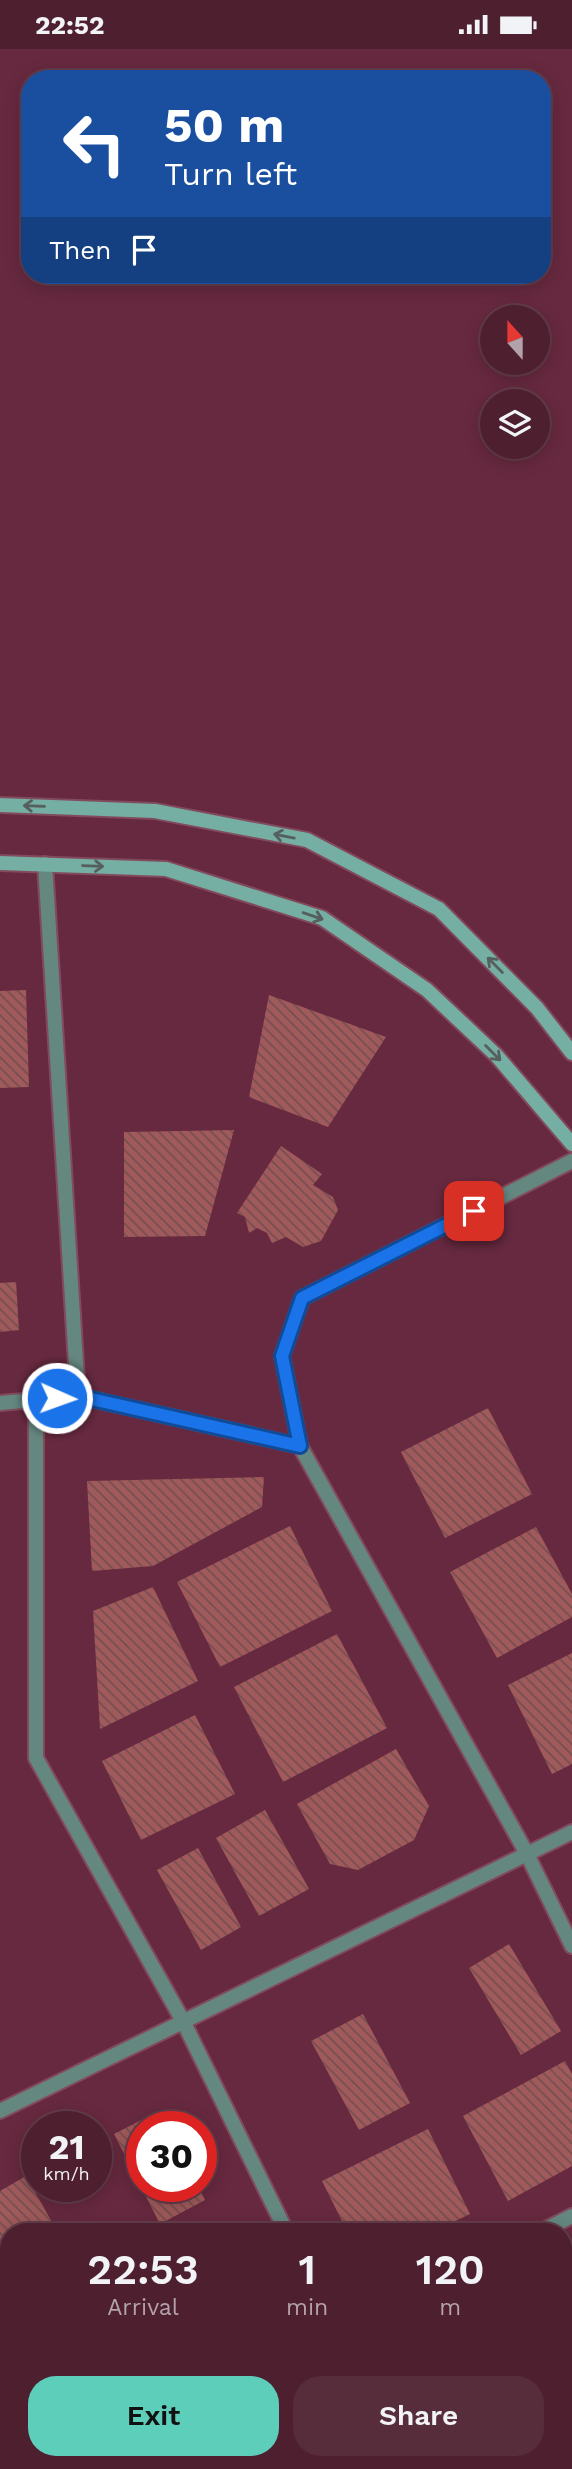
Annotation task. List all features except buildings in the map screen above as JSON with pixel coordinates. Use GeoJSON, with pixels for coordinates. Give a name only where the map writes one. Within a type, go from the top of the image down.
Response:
{"type":"FeatureCollection","features":[{"type":"Feature","properties":{"kind":"main road"},"geometry":{"type":"LineString","coordinates":[[0,805],[155,811],[307,840],[439,909],[537,1008],[572,1053]]}},
{"type":"Feature","properties":{"kind":"main road"},"geometry":{"type":"LineString","coordinates":[[0,863],[166,869],[322,918],[427,990],[496,1055],[572,1144]]}},
{"type":"Feature","properties":{"kind":"street"},"geometry":{"type":"LineString","coordinates":[[46,864],[78,1396]]}},
{"type":"Feature","properties":{"kind":"street"},"geometry":{"type":"LineString","coordinates":[[572,1161],[302,1298],[282,1356],[300,1446],[527,1854],[572,1946]]}},
{"type":"Feature","properties":{"kind":"street"},"geometry":{"type":"LineString","coordinates":[[0,1403],[78,1396],[300,1446]]}},
{"type":"Feature","properties":{"kind":"street"},"geometry":{"type":"LineString","coordinates":[[36,1399],[36,1758],[183,2021],[282,2223]]}},
{"type":"Feature","properties":{"kind":"street"},"geometry":{"type":"LineString","coordinates":[[0,2111],[572,1832]]}},
{"type":"Feature","properties":{"kind":"route"},"geometry":{"type":"LineString","coordinates":[[57,1398],[78,1396],[300,1446],[282,1356],[302,1298],[474,1211]]}}]}
